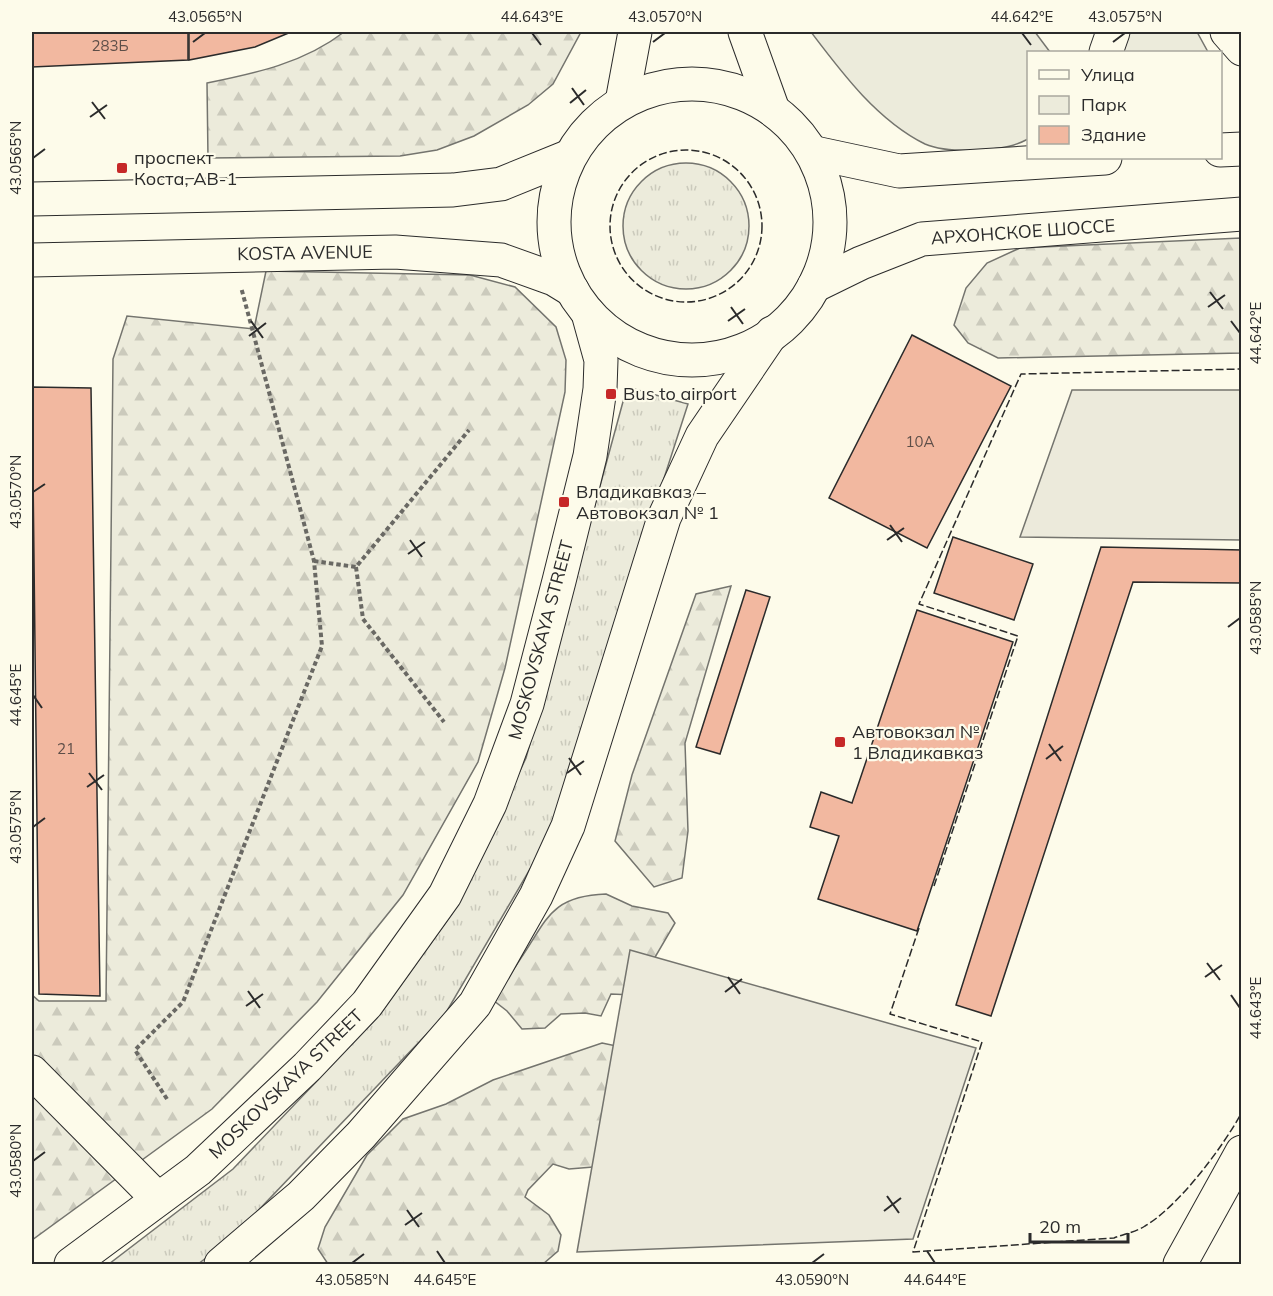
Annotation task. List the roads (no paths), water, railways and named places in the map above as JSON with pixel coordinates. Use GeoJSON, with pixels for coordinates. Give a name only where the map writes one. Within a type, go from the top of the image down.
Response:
{"type":"FeatureCollection","features":[{"type":"Feature","properties":{"kind":"main road"},"geometry":{"type":"LineString","coordinates":[[622,102],[635,32]]}},
{"type":"Feature","properties":{"kind":"main road"},"geometry":{"type":"LineString","coordinates":[[745,32],[773,110]]}},
{"type":"Feature","properties":{"kind":"main road"},"geometry":{"type":"LineString","coordinates":[[1227,32],[1242,49]]}},
{"type":"Feature","properties":{"kind":"main road"},"geometry":{"type":"LineString","coordinates":[[687,82],[724,87],[754,98],[773,110],[797,129],[815,153],[824,181],[830,221],[826,256],[814,286],[791,318],[772,333],[757,344],[723,357],[690,361],[656,357],[614,339],[580,302],[557,260],[552,219],[557,182],[570,156],[622,102],[646,90],[687,82]]}},
{"type":"Feature","properties":{"kind":"main road"},"geometry":{"type":"LineString","coordinates":[[1222,150],[1242,149]]}},
{"type":"Feature","properties":{"kind":"main road"},"geometry":{"type":"LineString","coordinates":[[815,153],[899,171],[1079,159]]}},
{"type":"Feature","properties":{"kind":"main road"},"geometry":{"type":"LineString","coordinates":[[32,199],[453,190],[501,184],[570,156]]}},
{"type":"Feature","properties":{"kind":"main road","name":"АРХОНСКОЕ ШОССЕ"},"geometry":{"type":"LineString","coordinates":[[814,286],[861,263],[922,240],[1242,214]]}},
{"type":"Feature","properties":{"kind":"main road","name":"KOSTA AVENUE"},"geometry":{"type":"LineString","coordinates":[[32,260],[395,252],[501,260],[545,275],[580,302]]}},
{"type":"Feature","properties":{"kind":"main road","name":"MOSKOVSKAYA STREET"},"geometry":{"type":"LineString","coordinates":[[71,1264],[198,1170],[307,1067],[367,1004],[445,895],[490,804],[527,704],[590,456],[600,388],[600,360],[580,302]]}},
{"type":"Feature","properties":{"kind":"main road"},"geometry":{"type":"LineString","coordinates":[[221,1264],[253,1240],[324,1173],[361,1135],[475,1004],[536,896],[568,826],[664,518],[702,436],[772,333]]}},
{"type":"Feature","properties":{"kind":"main road"},"geometry":{"type":"LineString","coordinates":[[32,1072],[158,1200]]}},
{"type":"Feature","properties":{"kind":"main road"},"geometry":{"type":"LineString","coordinates":[[1180,1264],[1242,1152]]}},
{"type":"Feature","properties":{"kind":"place","name":"проспект Коста, АВ-1"},"geometry":{"type":"Point","coordinates":[122,168]}},
{"type":"Feature","properties":{"kind":"place","name":"Bus to airport"},"geometry":{"type":"Point","coordinates":[611,394]}},
{"type":"Feature","properties":{"kind":"place","name":"Владикавказ – Автовокзал № 1"},"geometry":{"type":"Point","coordinates":[564,502]}},
{"type":"Feature","properties":{"kind":"place","name":"Автовокзал № 1 Владикавказ"},"geometry":{"type":"Point","coordinates":[840,742]}}]}
